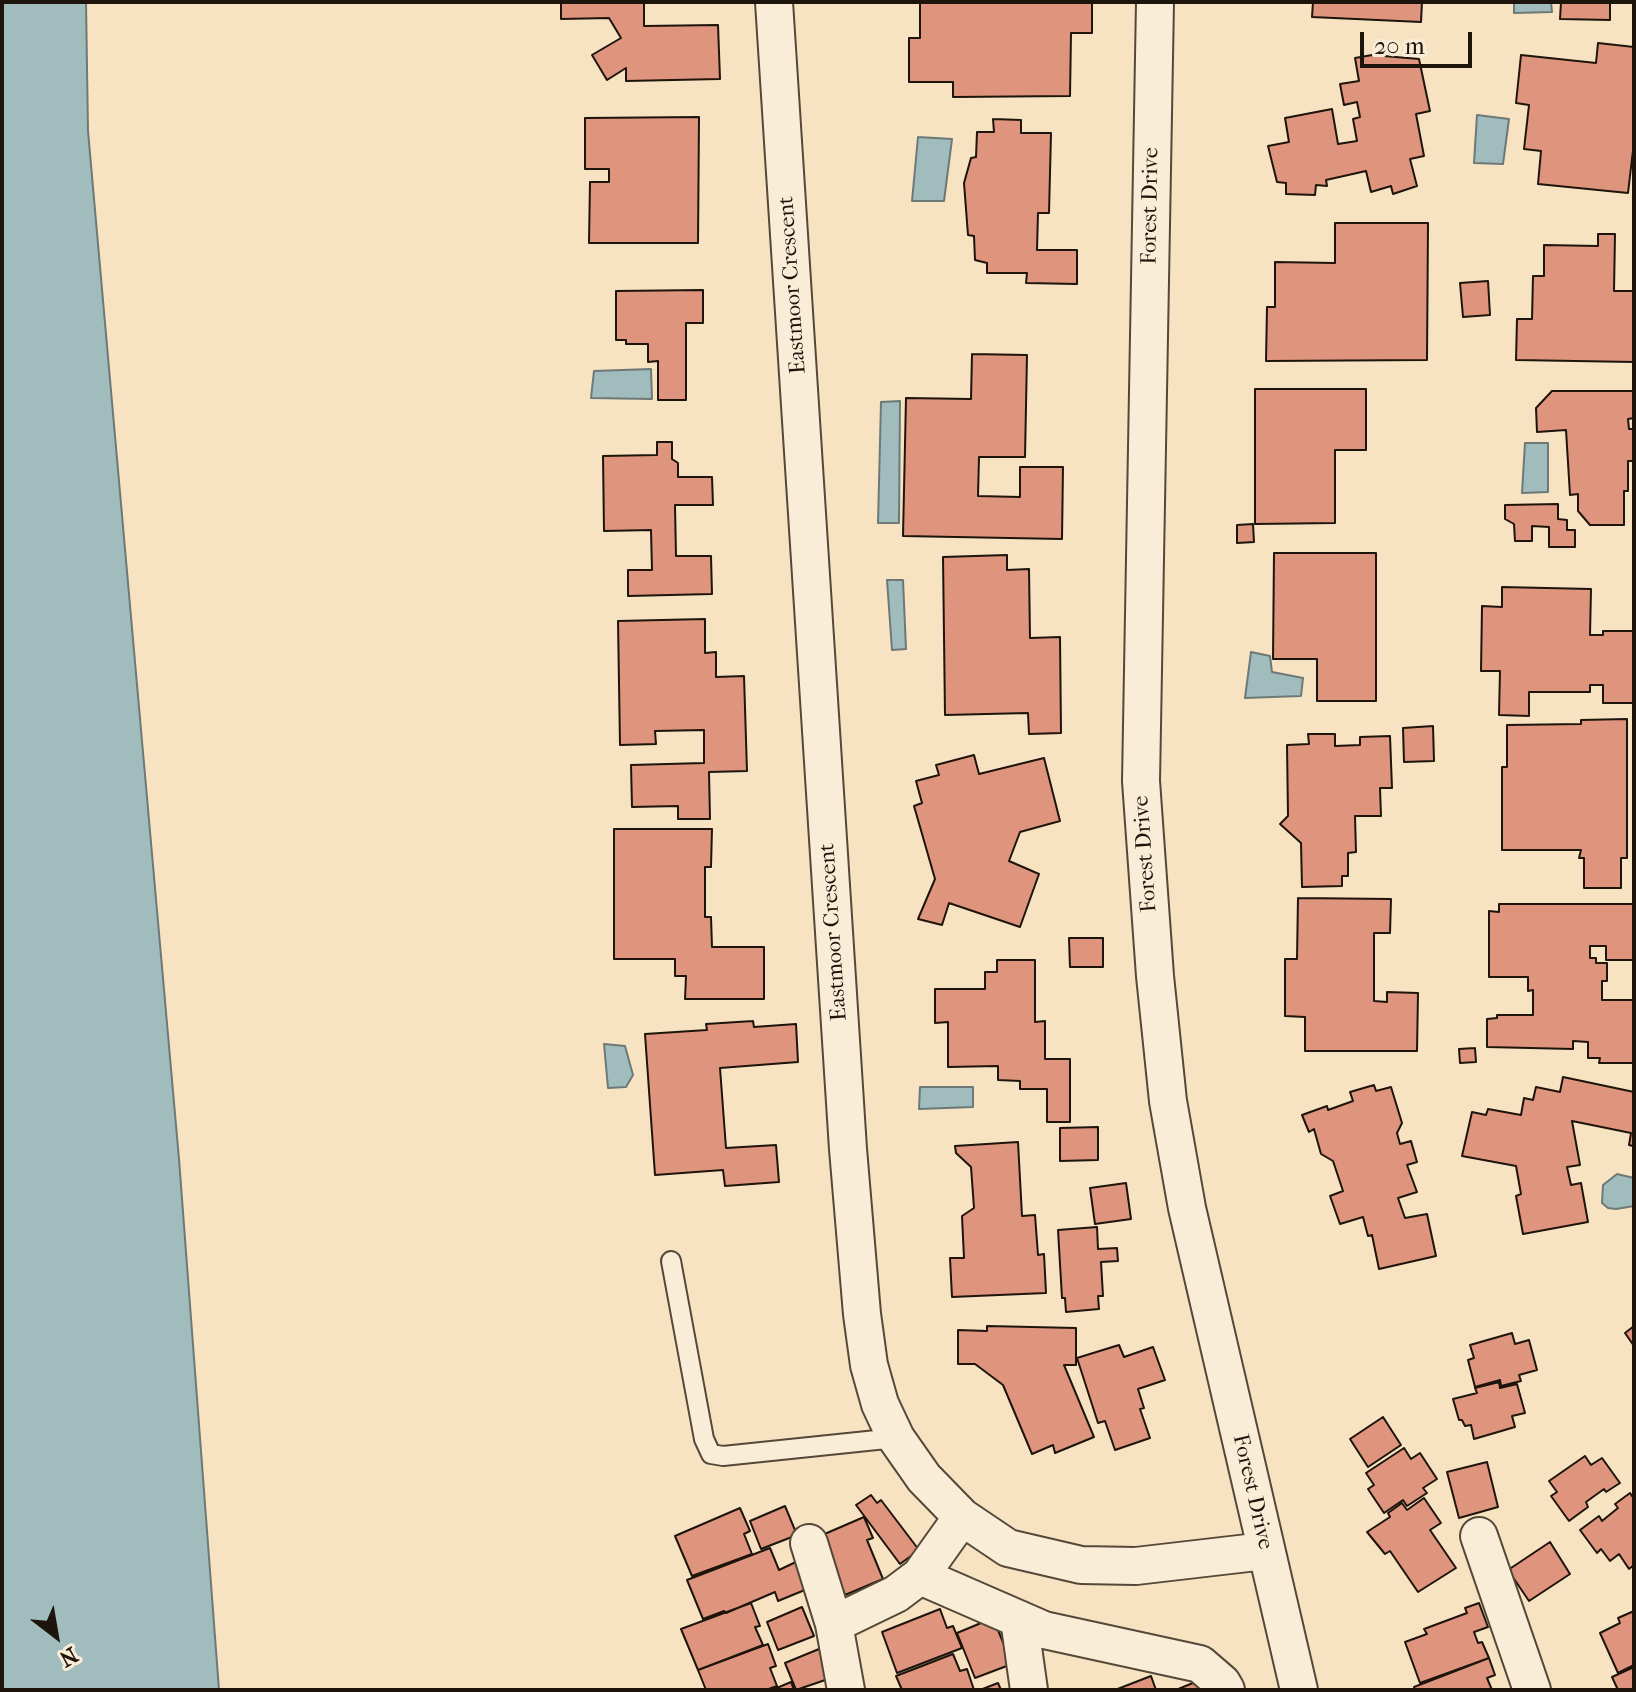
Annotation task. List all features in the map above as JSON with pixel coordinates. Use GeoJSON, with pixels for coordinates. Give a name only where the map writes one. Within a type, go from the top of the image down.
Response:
{"type":"FeatureCollection","features":[{"type":"Feature","properties":{"kind":"street","name":"Eastmoor Crescent"},"geometry":{"type":"LineString","coordinates":[[774,2],[848,1149],[862,1314],[869,1365],[880,1404],[896,1438],[924,1478],[962,1517],[1008,1548],[1081,1565],[1136,1566],[1265,1551]]}},
{"type":"Feature","properties":{"kind":"street","name":"Forest Drive"},"geometry":{"type":"LineString","coordinates":[[1155,2],[1141,781],[1154,961],[1168,1101],[1187,1208],[1299,1690]]}},
{"type":"Feature","properties":{"kind":"street"},"geometry":{"type":"LineString","coordinates":[[834,1624],[896,1594],[920,1576],[962,1517]]}},
{"type":"Feature","properties":{"kind":"street"},"geometry":{"type":"LineString","coordinates":[[1479,1536],[1532,1690]]}},
{"type":"Feature","properties":{"kind":"street"},"geometry":{"type":"LineString","coordinates":[[809,1543],[834,1624],[846,1690]]}},
{"type":"Feature","properties":{"kind":"street"},"geometry":{"type":"LineString","coordinates":[[920,1576],[1044,1630],[1200,1664],[1226,1690]]}},
{"type":"Feature","properties":{"kind":"street"},"geometry":{"type":"LineString","coordinates":[[1019,1619],[1029,1690]]}},
{"type":"Feature","properties":{"kind":"lane"},"geometry":{"type":"LineString","coordinates":[[671,1261],[704,1439],[711,1454],[723,1456],[896,1438]]}},
{"type":"Feature","properties":{"kind":"water"},"geometry":{"type":"Polygon","coordinates":[[[2,2],[86,2],[88,131],[179,1159],[219,1690],[2,1690],[2,2]]]}},
{"type":"Feature","properties":{"kind":"water"},"geometry":{"type":"Polygon","coordinates":[[[1514,2],[1551,2],[1552,12],[1514,13],[1514,2]]]}},
{"type":"Feature","properties":{"kind":"water"},"geometry":{"type":"Polygon","coordinates":[[[1477,115],[1509,119],[1503,164],[1474,163],[1477,115]]]}},
{"type":"Feature","properties":{"kind":"water"},"geometry":{"type":"Polygon","coordinates":[[[918,137],[952,139],[944,201],[912,201],[918,137]]]}},
{"type":"Feature","properties":{"kind":"water"},"geometry":{"type":"Polygon","coordinates":[[[651,369],[652,399],[591,398],[594,371],[651,369]]]}},
{"type":"Feature","properties":{"kind":"water"},"geometry":{"type":"Polygon","coordinates":[[[900,401],[899,523],[878,523],[881,402],[900,401]]]}},
{"type":"Feature","properties":{"kind":"water"},"geometry":{"type":"Polygon","coordinates":[[[1525,443],[1548,443],[1548,492],[1522,493],[1525,443]]]}},
{"type":"Feature","properties":{"kind":"water"},"geometry":{"type":"Polygon","coordinates":[[[887,580],[903,580],[906,649],[892,650],[887,580]]]}},
{"type":"Feature","properties":{"kind":"water"},"geometry":{"type":"Polygon","coordinates":[[[1251,652],[1270,656],[1272,672],[1303,678],[1301,696],[1245,698],[1251,652]]]}},
{"type":"Feature","properties":{"kind":"water"},"geometry":{"type":"Polygon","coordinates":[[[604,1044],[625,1046],[633,1075],[626,1087],[608,1088],[604,1044]]]}},
{"type":"Feature","properties":{"kind":"water"},"geometry":{"type":"Polygon","coordinates":[[[920,1087],[973,1087],[973,1107],[919,1109],[920,1087]]]}},
{"type":"Feature","properties":{"kind":"water"},"geometry":{"type":"Polygon","coordinates":[[[1617,1174],[1634,1178],[1634,1206],[1616,1209],[1602,1203],[1603,1185],[1617,1174]]]}},
{"type":"Feature","properties":{"kind":"building"},"geometry":{"type":"Polygon","coordinates":[[[561,2],[644,2],[644,26],[718,25],[720,79],[626,81],[626,68],[607,80],[592,55],[621,38],[609,18],[561,19],[561,2]]]}},
{"type":"Feature","properties":{"kind":"building"},"geometry":{"type":"Polygon","coordinates":[[[920,2],[1092,2],[1092,33],[1071,33],[1070,96],[953,97],[953,82],[909,82],[909,38],[920,38],[920,2]]]}},
{"type":"Feature","properties":{"kind":"building"},"geometry":{"type":"Polygon","coordinates":[[[1313,2],[1422,2],[1421,22],[1312,17],[1313,2]]]}},
{"type":"Feature","properties":{"kind":"building"},"geometry":{"type":"Polygon","coordinates":[[[1561,2],[1610,2],[1610,20],[1560,19],[1561,2]]]}},
{"type":"Feature","properties":{"kind":"building"},"geometry":{"type":"Polygon","coordinates":[[[1598,43],[1634,47],[1634,142],[1628,193],[1538,184],[1541,151],[1524,149],[1529,105],[1516,103],[1521,55],[1596,63],[1598,43]]]}},
{"type":"Feature","properties":{"kind":"building"},"geometry":{"type":"Polygon","coordinates":[[[1372,55],[1419,59],[1430,111],[1416,114],[1424,156],[1410,159],[1417,186],[1393,194],[1391,186],[1371,192],[1366,171],[1326,180],[1327,186],[1316,185],[1315,195],[1286,194],[1286,183],[1277,182],[1268,146],[1289,142],[1285,118],[1332,109],[1338,144],[1357,141],[1353,119],[1360,117],[1357,102],[1344,105],[1340,84],[1359,81],[1355,58],[1372,55]]]}},
{"type":"Feature","properties":{"kind":"building"},"geometry":{"type":"Polygon","coordinates":[[[699,117],[698,243],[589,243],[590,182],[609,182],[609,169],[585,169],[585,118],[699,117]]]}},
{"type":"Feature","properties":{"kind":"building"},"geometry":{"type":"Polygon","coordinates":[[[993,119],[1021,120],[1021,133],[1051,133],[1049,213],[1038,213],[1037,250],[1077,250],[1077,284],[1026,283],[1027,273],[987,273],[987,263],[975,260],[974,236],[968,235],[964,183],[971,158],[976,157],[977,132],[994,132],[993,119]]]}},
{"type":"Feature","properties":{"kind":"building"},"geometry":{"type":"Polygon","coordinates":[[[1335,223],[1428,223],[1427,360],[1266,361],[1267,307],[1275,307],[1275,262],[1335,263],[1335,223]]]}},
{"type":"Feature","properties":{"kind":"building"},"geometry":{"type":"Polygon","coordinates":[[[1598,234],[1615,234],[1614,291],[1634,291],[1634,362],[1516,360],[1517,319],[1532,319],[1533,276],[1544,276],[1544,245],[1598,246],[1598,234]]]}},
{"type":"Feature","properties":{"kind":"building"},"geometry":{"type":"Polygon","coordinates":[[[1488,281],[1490,315],[1463,317],[1460,283],[1488,281]]]}},
{"type":"Feature","properties":{"kind":"building"},"geometry":{"type":"Polygon","coordinates":[[[703,290],[703,323],[686,323],[686,400],[658,400],[658,361],[648,362],[648,344],[626,344],[626,340],[616,340],[616,291],[703,290]]]}},
{"type":"Feature","properties":{"kind":"building"},"geometry":{"type":"Polygon","coordinates":[[[972,354],[1027,355],[1025,457],[979,457],[978,496],[1020,497],[1020,467],[1063,467],[1062,539],[903,536],[906,398],[971,399],[972,354]]]}},
{"type":"Feature","properties":{"kind":"building"},"geometry":{"type":"Polygon","coordinates":[[[1255,389],[1366,389],[1366,450],[1335,450],[1335,523],[1255,524],[1255,389]]]}},
{"type":"Feature","properties":{"kind":"building"},"geometry":{"type":"Polygon","coordinates":[[[1552,391],[1634,391],[1634,418],[1628,419],[1629,429],[1634,429],[1634,461],[1628,461],[1624,525],[1590,525],[1578,511],[1578,494],[1570,495],[1566,430],[1537,432],[1536,408],[1552,391]]]}},
{"type":"Feature","properties":{"kind":"building"},"geometry":{"type":"Polygon","coordinates":[[[657,442],[672,442],[672,459],[678,463],[678,477],[712,477],[713,505],[675,505],[676,556],[711,556],[712,594],[628,596],[628,570],[652,570],[651,530],[604,531],[603,456],[657,455],[657,442]]]}},
{"type":"Feature","properties":{"kind":"building"},"geometry":{"type":"Polygon","coordinates":[[[1558,504],[1558,519],[1567,520],[1567,530],[1575,530],[1575,547],[1549,547],[1549,527],[1532,526],[1532,541],[1515,541],[1514,524],[1505,519],[1505,505],[1558,504]]]}},
{"type":"Feature","properties":{"kind":"building"},"geometry":{"type":"Polygon","coordinates":[[[1253,524],[1254,542],[1237,543],[1237,525],[1253,524]]]}},
{"type":"Feature","properties":{"kind":"building"},"geometry":{"type":"Polygon","coordinates":[[[1274,553],[1376,553],[1376,701],[1317,701],[1317,659],[1273,659],[1274,553]]]}},
{"type":"Feature","properties":{"kind":"building"},"geometry":{"type":"Polygon","coordinates":[[[1007,555],[1007,570],[1029,569],[1030,638],[1060,637],[1061,733],[1029,734],[1028,713],[945,715],[943,557],[1007,555]]]}},
{"type":"Feature","properties":{"kind":"building"},"geometry":{"type":"Polygon","coordinates":[[[1502,587],[1591,589],[1590,635],[1603,635],[1603,631],[1634,631],[1634,703],[1603,703],[1603,685],[1590,685],[1590,692],[1529,692],[1529,716],[1499,715],[1500,671],[1481,671],[1482,606],[1502,607],[1502,587]]]}},
{"type":"Feature","properties":{"kind":"building"},"geometry":{"type":"Polygon","coordinates":[[[705,619],[705,653],[716,652],[716,677],[744,676],[747,771],[709,772],[710,819],[678,819],[678,806],[632,807],[631,765],[704,763],[704,730],[655,731],[656,744],[620,745],[618,621],[705,619]]]}},
{"type":"Feature","properties":{"kind":"building"},"geometry":{"type":"Polygon","coordinates":[[[1627,719],[1627,858],[1621,858],[1621,888],[1584,888],[1584,858],[1579,858],[1581,850],[1502,850],[1502,767],[1507,767],[1507,725],[1581,724],[1581,720],[1627,719]]]}},
{"type":"Feature","properties":{"kind":"building"},"geometry":{"type":"Polygon","coordinates":[[[1433,726],[1434,761],[1404,762],[1403,728],[1433,726]]]}},
{"type":"Feature","properties":{"kind":"building"},"geometry":{"type":"Polygon","coordinates":[[[1308,734],[1335,734],[1335,746],[1360,745],[1360,737],[1390,736],[1392,788],[1380,788],[1381,816],[1355,816],[1356,852],[1348,853],[1348,876],[1342,876],[1342,886],[1302,887],[1301,843],[1280,824],[1288,816],[1287,745],[1309,744],[1308,734]]]}},
{"type":"Feature","properties":{"kind":"building"},"geometry":{"type":"Polygon","coordinates":[[[974,755],[979,774],[1044,758],[1060,821],[1020,832],[1009,861],[1039,874],[1020,927],[949,903],[942,925],[918,919],[935,879],[914,806],[922,803],[916,781],[939,775],[936,765],[974,755]]]}},
{"type":"Feature","properties":{"kind":"building"},"geometry":{"type":"Polygon","coordinates":[[[614,829],[712,829],[711,867],[705,867],[705,917],[711,917],[712,947],[764,947],[764,999],[685,999],[686,976],[675,976],[675,959],[614,959],[614,829]]]}},
{"type":"Feature","properties":{"kind":"building"},"geometry":{"type":"Polygon","coordinates":[[[1298,898],[1391,899],[1390,933],[1374,933],[1374,1001],[1387,1002],[1387,992],[1418,993],[1417,1051],[1305,1051],[1305,1017],[1285,1016],[1285,959],[1297,959],[1298,898]]]}},
{"type":"Feature","properties":{"kind":"building"},"geometry":{"type":"Polygon","coordinates":[[[1499,904],[1634,904],[1634,960],[1606,960],[1606,946],[1590,946],[1590,958],[1596,958],[1596,963],[1607,963],[1607,981],[1602,981],[1602,1000],[1634,1000],[1634,1063],[1599,1063],[1600,1058],[1588,1058],[1588,1042],[1573,1041],[1573,1049],[1487,1047],[1487,1019],[1497,1018],[1497,1015],[1533,1015],[1533,990],[1528,991],[1528,977],[1489,977],[1489,911],[1499,912],[1499,904]]]}},
{"type":"Feature","properties":{"kind":"building"},"geometry":{"type":"Polygon","coordinates":[[[1069,938],[1103,938],[1103,967],[1070,967],[1069,938]]]}},
{"type":"Feature","properties":{"kind":"building"},"geometry":{"type":"Polygon","coordinates":[[[997,960],[1035,960],[1035,1022],[1045,1021],[1045,1059],[1070,1059],[1070,1122],[1047,1122],[1047,1089],[1020,1089],[1020,1081],[998,1080],[998,1066],[948,1067],[948,1022],[935,1023],[935,989],[985,989],[985,972],[997,972],[997,960]]]}},
{"type":"Feature","properties":{"kind":"building"},"geometry":{"type":"Polygon","coordinates":[[[753,1021],[754,1027],[796,1024],[798,1062],[720,1068],[726,1148],[776,1145],[779,1182],[725,1186],[723,1170],[655,1175],[645,1034],[707,1030],[706,1024],[753,1021]]]}},
{"type":"Feature","properties":{"kind":"building"},"geometry":{"type":"Polygon","coordinates":[[[1475,1048],[1476,1062],[1460,1063],[1459,1049],[1475,1048]]]}},
{"type":"Feature","properties":{"kind":"building"},"geometry":{"type":"Polygon","coordinates":[[[1563,1077],[1634,1092],[1633,1146],[1629,1145],[1631,1133],[1572,1121],[1580,1165],[1567,1167],[1571,1185],[1581,1183],[1588,1222],[1523,1234],[1516,1196],[1521,1194],[1516,1166],[1462,1156],[1472,1112],[1486,1115],[1488,1109],[1521,1115],[1524,1098],[1533,1100],[1536,1087],[1560,1092],[1563,1077]]]}},
{"type":"Feature","properties":{"kind":"building"},"geometry":{"type":"Polygon","coordinates":[[[1374,1085],[1376,1091],[1391,1087],[1402,1123],[1397,1133],[1400,1144],[1411,1141],[1417,1162],[1407,1165],[1417,1192],[1398,1198],[1405,1218],[1427,1214],[1436,1256],[1379,1269],[1372,1235],[1368,1236],[1363,1217],[1340,1224],[1330,1196],[1343,1191],[1333,1161],[1321,1154],[1314,1129],[1309,1132],[1302,1115],[1353,1101],[1350,1092],[1374,1085]]]}},
{"type":"Feature","properties":{"kind":"building"},"geometry":{"type":"Polygon","coordinates":[[[1098,1127],[1098,1160],[1060,1161],[1060,1128],[1098,1127]]]}},
{"type":"Feature","properties":{"kind":"building"},"geometry":{"type":"Polygon","coordinates":[[[1018,1142],[1022,1216],[1035,1215],[1038,1255],[1044,1254],[1046,1293],[952,1297],[950,1258],[964,1258],[962,1216],[974,1208],[971,1167],[956,1153],[955,1146],[1018,1142]]]}},
{"type":"Feature","properties":{"kind":"building"},"geometry":{"type":"Polygon","coordinates":[[[1126,1183],[1131,1219],[1095,1224],[1090,1188],[1126,1183]]]}},
{"type":"Feature","properties":{"kind":"building"},"geometry":{"type":"Polygon","coordinates":[[[1097,1227],[1098,1249],[1117,1248],[1118,1261],[1101,1262],[1103,1296],[1098,1296],[1099,1309],[1066,1312],[1065,1298],[1062,1298],[1058,1230],[1097,1227]]]}},
{"type":"Feature","properties":{"kind":"building"},"geometry":{"type":"Polygon","coordinates":[[[987,1326],[1076,1328],[1076,1365],[1064,1365],[1094,1437],[1055,1453],[1053,1445],[1032,1454],[1003,1385],[975,1364],[958,1364],[958,1330],[987,1331],[987,1326]]]}},
{"type":"Feature","properties":{"kind":"building"},"geometry":{"type":"Polygon","coordinates":[[[1634,1326],[1634,1346],[1625,1333],[1634,1326]]]}},
{"type":"Feature","properties":{"kind":"building"},"geometry":{"type":"Polygon","coordinates":[[[1512,1333],[1515,1344],[1529,1340],[1537,1370],[1519,1375],[1521,1381],[1501,1386],[1500,1380],[1475,1387],[1468,1360],[1474,1358],[1470,1345],[1512,1333]]]}},
{"type":"Feature","properties":{"kind":"building"},"geometry":{"type":"Polygon","coordinates":[[[1119,1345],[1124,1357],[1153,1347],[1165,1380],[1138,1389],[1144,1408],[1140,1409],[1150,1438],[1115,1450],[1105,1421],[1098,1423],[1077,1358],[1119,1345]]]}},
{"type":"Feature","properties":{"kind":"building"},"geometry":{"type":"Polygon","coordinates":[[[1499,1382],[1500,1388],[1517,1384],[1525,1413],[1512,1416],[1515,1427],[1474,1439],[1471,1425],[1465,1426],[1459,1420],[1453,1399],[1477,1393],[1475,1388],[1499,1382]]]}},
{"type":"Feature","properties":{"kind":"building"},"geometry":{"type":"Polygon","coordinates":[[[1383,1417],[1401,1445],[1368,1467],[1350,1439],[1383,1417]]]}},
{"type":"Feature","properties":{"kind":"building"},"geometry":{"type":"Polygon","coordinates":[[[1404,1448],[1411,1459],[1420,1453],[1437,1479],[1423,1488],[1427,1493],[1407,1506],[1403,1500],[1384,1513],[1368,1489],[1374,1485],[1366,1473],[1404,1448]]]}},
{"type":"Feature","properties":{"kind":"building"},"geometry":{"type":"Polygon","coordinates":[[[1585,1456],[1591,1465],[1602,1458],[1620,1483],[1606,1492],[1604,1489],[1586,1502],[1588,1507],[1569,1521],[1551,1496],[1557,1492],[1549,1481],[1585,1456]]]}},
{"type":"Feature","properties":{"kind":"building"},"geometry":{"type":"Polygon","coordinates":[[[1487,1462],[1498,1507],[1459,1518],[1447,1472],[1487,1462]]]}},
{"type":"Feature","properties":{"kind":"building"},"geometry":{"type":"Polygon","coordinates":[[[1630,1493],[1634,1499],[1634,1565],[1629,1569],[1619,1554],[1610,1561],[1601,1549],[1597,1553],[1580,1530],[1599,1516],[1602,1521],[1618,1508],[1615,1504],[1630,1493]]]}},
{"type":"Feature","properties":{"kind":"building"},"geometry":{"type":"Polygon","coordinates":[[[871,1495],[877,1503],[881,1500],[919,1550],[900,1564],[856,1505],[871,1495]]]}},
{"type":"Feature","properties":{"kind":"building"},"geometry":{"type":"Polygon","coordinates":[[[1424,1498],[1441,1523],[1430,1530],[1456,1568],[1418,1592],[1390,1551],[1385,1554],[1367,1532],[1390,1517],[1388,1513],[1402,1503],[1407,1510],[1424,1498]]]}},
{"type":"Feature","properties":{"kind":"building"},"geometry":{"type":"Polygon","coordinates":[[[785,1506],[797,1535],[761,1549],[750,1521],[785,1506]]]}},
{"type":"Feature","properties":{"kind":"building"},"geometry":{"type":"Polygon","coordinates":[[[740,1508],[750,1531],[744,1534],[752,1554],[692,1576],[675,1536],[740,1508]]]}},
{"type":"Feature","properties":{"kind":"building"},"geometry":{"type":"Polygon","coordinates":[[[864,1517],[873,1538],[867,1540],[883,1579],[845,1595],[820,1536],[864,1517]]]}},
{"type":"Feature","properties":{"kind":"building"},"geometry":{"type":"Polygon","coordinates":[[[1550,1542],[1570,1574],[1529,1601],[1508,1570],[1550,1542]]]}},
{"type":"Feature","properties":{"kind":"building"},"geometry":{"type":"Polygon","coordinates":[[[770,1548],[779,1570],[800,1560],[812,1587],[778,1601],[775,1592],[726,1613],[724,1611],[703,1619],[687,1580],[770,1548]]]}},
{"type":"Feature","properties":{"kind":"building"},"geometry":{"type":"Polygon","coordinates":[[[751,1603],[760,1626],[755,1627],[763,1645],[698,1670],[681,1629],[751,1603]]]}},
{"type":"Feature","properties":{"kind":"building"},"geometry":{"type":"Polygon","coordinates":[[[1479,1603],[1488,1627],[1474,1632],[1489,1658],[1420,1683],[1405,1642],[1427,1634],[1424,1629],[1467,1613],[1465,1608],[1479,1603]]]}},
{"type":"Feature","properties":{"kind":"building"},"geometry":{"type":"Polygon","coordinates":[[[802,1607],[814,1636],[778,1650],[767,1622],[802,1607]]]}},
{"type":"Feature","properties":{"kind":"building"},"geometry":{"type":"Polygon","coordinates":[[[940,1609],[947,1628],[953,1626],[962,1648],[897,1673],[882,1632],[940,1609]]]}},
{"type":"Feature","properties":{"kind":"building"},"geometry":{"type":"Polygon","coordinates":[[[1634,1611],[1634,1665],[1618,1673],[1600,1633],[1620,1623],[1618,1618],[1634,1611]]]}},
{"type":"Feature","properties":{"kind":"building"},"geometry":{"type":"Polygon","coordinates":[[[993,1618],[1012,1664],[975,1678],[957,1633],[993,1618]]]}},
{"type":"Feature","properties":{"kind":"building"},"geometry":{"type":"Polygon","coordinates":[[[768,1644],[776,1666],[770,1668],[777,1686],[766,1690],[706,1690],[698,1670],[768,1644]]]}},
{"type":"Feature","properties":{"kind":"building"},"geometry":{"type":"Polygon","coordinates":[[[819,1649],[831,1678],[796,1690],[785,1663],[819,1649]]]}},
{"type":"Feature","properties":{"kind":"building"},"geometry":{"type":"Polygon","coordinates":[[[953,1654],[960,1671],[967,1669],[974,1690],[902,1690],[896,1676],[953,1654]]]}},
{"type":"Feature","properties":{"kind":"building"},"geometry":{"type":"Polygon","coordinates":[[[1489,1658],[1495,1675],[1487,1678],[1492,1690],[1415,1690],[1414,1687],[1489,1658]]]}},
{"type":"Feature","properties":{"kind":"building"},"geometry":{"type":"Polygon","coordinates":[[[1634,1667],[1634,1690],[1618,1690],[1612,1677],[1634,1667]]]}},
{"type":"Feature","properties":{"kind":"building"},"geometry":{"type":"Polygon","coordinates":[[[1151,1676],[1156,1690],[1115,1690],[1151,1676]]]}},
{"type":"Feature","properties":{"kind":"building"},"geometry":{"type":"Polygon","coordinates":[[[1200,1680],[1204,1690],[1176,1690],[1200,1680]]]}},
{"type":"Feature","properties":{"kind":"building"},"geometry":{"type":"Polygon","coordinates":[[[791,1682],[794,1690],[772,1690],[791,1682]]]}},
{"type":"Feature","properties":{"kind":"building"},"geometry":{"type":"Polygon","coordinates":[[[998,1683],[1001,1690],[980,1690],[998,1683]]]}}]}
